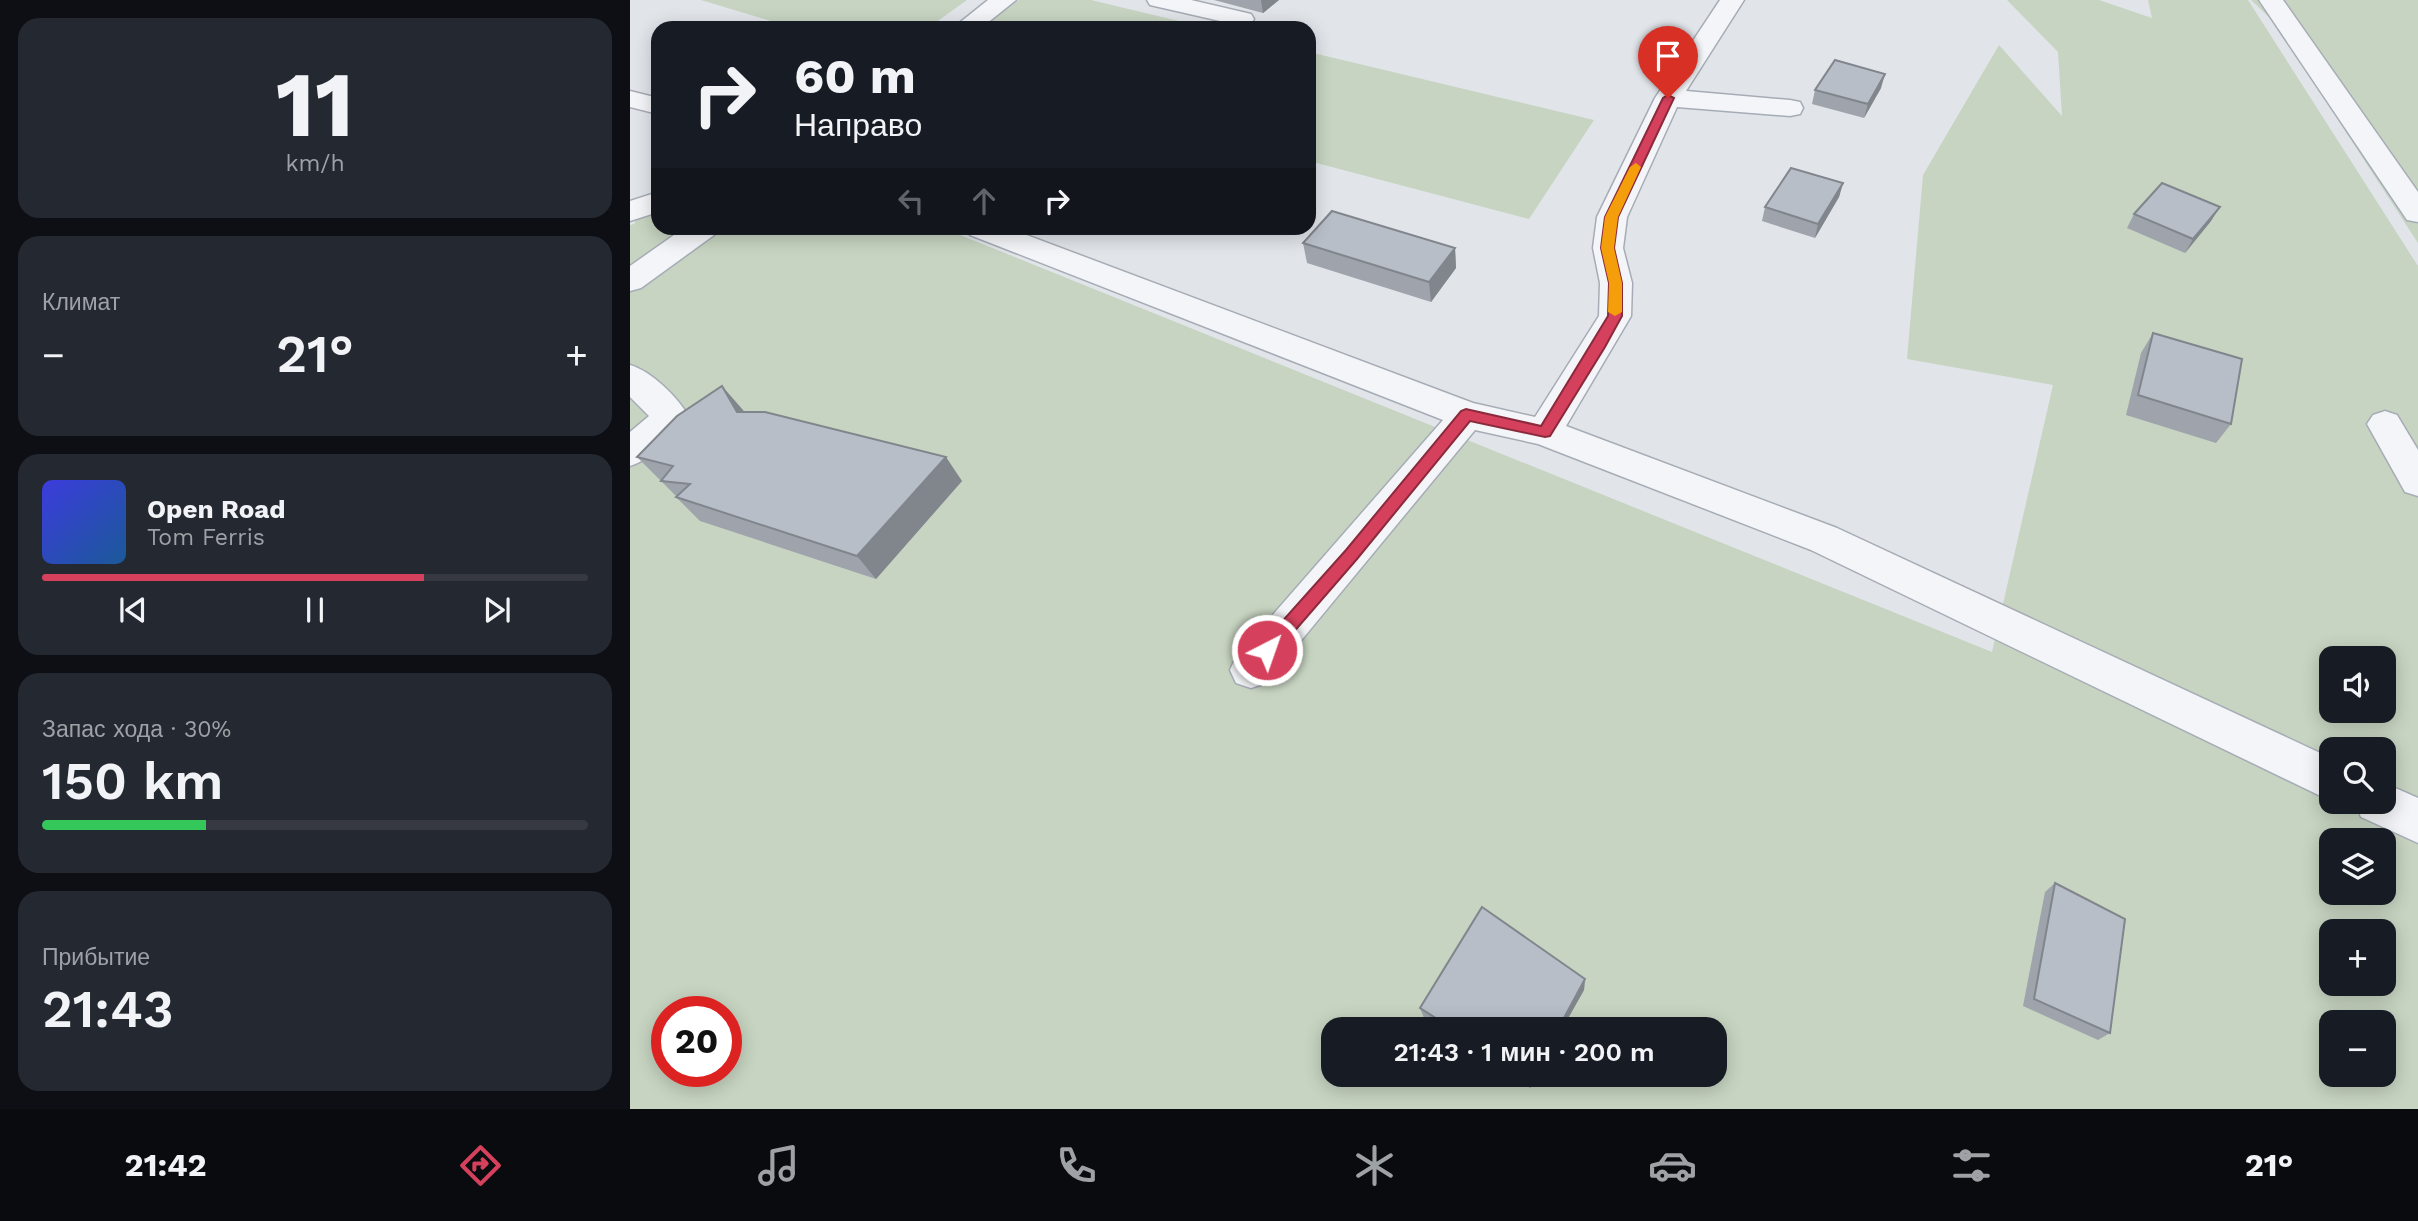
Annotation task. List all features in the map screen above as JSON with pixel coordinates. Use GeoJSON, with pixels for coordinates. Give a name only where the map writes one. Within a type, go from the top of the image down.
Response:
{"type":"FeatureCollection","features":[{"type":"Feature","properties":{"kind":"street"},"geometry":{"type":"LineString","coordinates":[[975,21],[1004,0]]}},
{"type":"Feature","properties":{"kind":"street"},"geometry":{"type":"LineString","coordinates":[[1159,0],[1242,19]]}},
{"type":"Feature","properties":{"kind":"street"},"geometry":{"type":"LineString","coordinates":[[1545,432],[1615,316],[1616,283],[1608,248],[1612,217],[1668,98],[1732,0]]}},
{"type":"Feature","properties":{"kind":"street"},"geometry":{"type":"LineString","coordinates":[[2271,0],[2418,213]]}},
{"type":"Feature","properties":{"kind":"street"},"geometry":{"type":"LineString","coordinates":[[1668,98],[1790,108]]}},
{"type":"Feature","properties":{"kind":"street"},"geometry":{"type":"LineString","coordinates":[[630,99],[651,104]]}},
{"type":"Feature","properties":{"kind":"street"},"geometry":{"type":"LineString","coordinates":[[630,212],[651,204]]}},
{"type":"Feature","properties":{"kind":"street"},"geometry":{"type":"LineString","coordinates":[[630,281],[693,235]]}},
{"type":"Feature","properties":{"kind":"street"},"geometry":{"type":"LineString","coordinates":[[999,235],[1466,415],[1545,432],[1824,539],[2319,774]]}},
{"type":"Feature","properties":{"kind":"street"},"geometry":{"type":"LineString","coordinates":[[630,377],[672,417],[630,452]]}},
{"type":"Feature","properties":{"kind":"street"},"geometry":{"type":"LineString","coordinates":[[1251,670],[1351,555],[1466,415]]}},
{"type":"Feature","properties":{"kind":"street"},"geometry":{"type":"LineString","coordinates":[[2385,424],[2418,482]]}},
{"type":"Feature","properties":{"kind":"street"},"geometry":{"type":"LineString","coordinates":[[2396,811],[2418,821]]}},
{"type":"Feature","properties":{"kind":"green space"},"geometry":{"type":"Polygon","coordinates":[[[701,0],[967,0],[938,21],[771,21],[701,0]]]}},
{"type":"Feature","properties":{"kind":"green space"},"geometry":{"type":"Polygon","coordinates":[[[1019,0],[1091,0],[1179,21],[990,21],[1019,0]]]}},
{"type":"Feature","properties":{"kind":"green space"},"geometry":{"type":"Polygon","coordinates":[[[2007,0],[2099,0],[2152,18],[2148,0],[2248,0],[2418,266],[2418,1109],[630,1109],[630,225],[634,224],[651,192],[651,235],[960,235],[1992,652],[2053,385],[1907,359],[1923,175],[1999,45],[2062,116],[2058,52],[2007,0]]]}},
{"type":"Feature","properties":{"kind":"green space"},"geometry":{"type":"Polygon","coordinates":[[[2251,0],[2418,0],[2418,243],[2275,23],[2251,0]]]}},
{"type":"Feature","properties":{"kind":"green space"},"geometry":{"type":"Polygon","coordinates":[[[1316,54],[1594,120],[1529,219],[1316,163],[1316,54]]]}},
{"type":"Feature","properties":{"kind":"building"},"geometry":{"type":"Polygon","coordinates":[[[1835,60],[1885,74],[1868,104],[1815,90],[1835,60]]]}},
{"type":"Feature","properties":{"kind":"building"},"geometry":{"type":"Polygon","coordinates":[[[1791,168],[1843,183],[1818,224],[1765,207],[1791,168]]]}},
{"type":"Feature","properties":{"kind":"building"},"geometry":{"type":"Polygon","coordinates":[[[2162,183],[2220,207],[2193,239],[2134,214],[2162,183]]]}},
{"type":"Feature","properties":{"kind":"building"},"geometry":{"type":"Polygon","coordinates":[[[1332,211],[1455,248],[1429,282],[1303,243],[1310,235],[1316,235],[1316,229],[1332,211]]]}},
{"type":"Feature","properties":{"kind":"building"},"geometry":{"type":"Polygon","coordinates":[[[2153,333],[2242,359],[2231,424],[2138,395],[2153,333]]]}},
{"type":"Feature","properties":{"kind":"building"},"geometry":{"type":"Polygon","coordinates":[[[722,386],[737,412],[765,412],[946,457],[857,556],[676,497],[690,484],[661,481],[673,466],[637,457],[677,416],[722,386]]]}},
{"type":"Feature","properties":{"kind":"building"},"geometry":{"type":"Polygon","coordinates":[[[2055,883],[2125,919],[2110,1033],[2034,999],[2055,883]]]}},
{"type":"Feature","properties":{"kind":"building"},"geometry":{"type":"Polygon","coordinates":[[[1482,907],[1585,979],[1564,1017],[1434,1017],[1420,1008],[1482,907]]]}},
{"type":"Feature","properties":{"kind":"slow traffic"},"geometry":{"type":"LineString","coordinates":[[1615,312],[1616,283],[1608,248],[1612,217],[1636,167]]}},
{"type":"Feature","properties":{"kind":"route"},"geometry":{"type":"LineString","coordinates":[[1267,650],[1351,555],[1466,415],[1545,432],[1615,316],[1616,283],[1608,248],[1612,217],[1668,98]]}}]}
